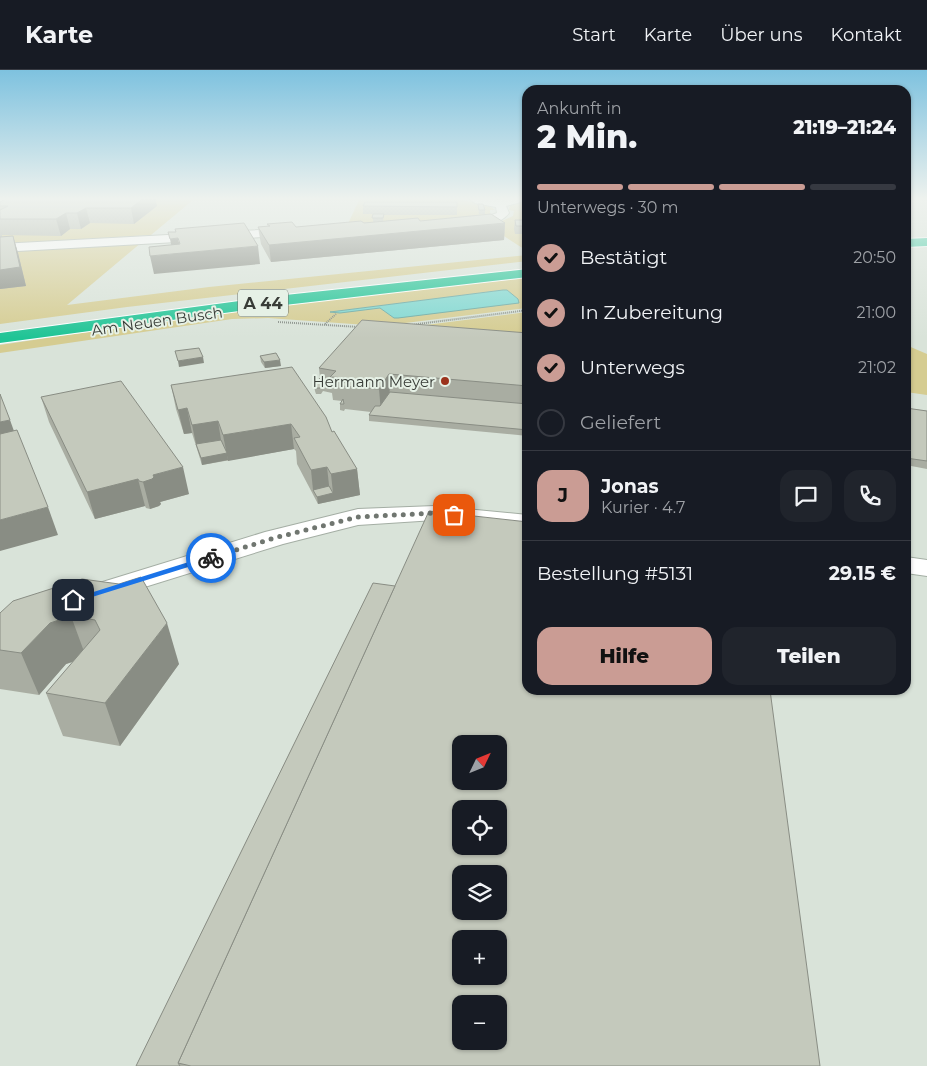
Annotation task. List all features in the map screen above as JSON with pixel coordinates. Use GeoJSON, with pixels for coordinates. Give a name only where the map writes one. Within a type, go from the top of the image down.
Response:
{"type":"FeatureCollection","features":[{"type":"Feature","properties":{"kind":"highway","name":"A 44"},"geometry":{"type":"LineString","coordinates":[[0,329],[268,294],[522,266]]}},
{"type":"Feature","properties":{"kind":"highway","name":"A 44"},"geometry":{"type":"LineString","coordinates":[[0,338],[296,298],[522,273]]}},
{"type":"Feature","properties":{"kind":"street"},"geometry":{"type":"LineString","coordinates":[[0,248],[51,244]]}},
{"type":"Feature","properties":{"kind":"street"},"geometry":{"type":"LineString","coordinates":[[82,597],[274,538],[358,517],[435,513],[522,522]]}},
{"type":"Feature","properties":{"kind":"street"},"geometry":{"type":"LineString","coordinates":[[911,566],[927,568]]}},
{"type":"Feature","properties":{"kind":"path"},"geometry":{"type":"LineString","coordinates":[[408,325],[522,311]]}},
{"type":"Feature","properties":{"kind":"path"},"geometry":{"type":"LineString","coordinates":[[325,325],[336,314]]}},
{"type":"Feature","properties":{"kind":"path"},"geometry":{"type":"LineString","coordinates":[[278,322],[361,327]]}},
{"type":"Feature","properties":{"kind":"shaded area"},"geometry":{"type":"Polygon","coordinates":[[[103,244],[139,244],[67,305],[209,287],[522,256],[522,262],[127,307],[0,324],[0,251],[103,244]]]}},
{"type":"Feature","properties":{"kind":"shaded area"},"geometry":{"type":"Polygon","coordinates":[[[522,279],[522,309],[381,326],[268,318],[232,319],[0,353],[0,345],[263,308],[522,279]],[[503,290],[330,312],[380,308],[394,318],[503,290]]]}},
{"type":"Feature","properties":{"kind":"shaded area"},"geometry":{"type":"Polygon","coordinates":[[[522,313],[522,343],[379,331],[522,313]]]}},
{"type":"Feature","properties":{"kind":"shaded area"},"geometry":{"type":"Polygon","coordinates":[[[911,347],[927,354],[927,395],[911,393],[911,347]]]}},
{"type":"Feature","properties":{"kind":"water"},"geometry":{"type":"Polygon","coordinates":[[[507,290],[518,299],[519,303],[398,318],[394,318],[380,308],[340,313],[330,312],[507,290]]]}},
{"type":"Feature","properties":{"kind":"building"},"geometry":{"type":"Polygon","coordinates":[[[0,244],[15,244],[20,267],[0,270],[0,244]]]}},
{"type":"Feature","properties":{"kind":"building"},"geometry":{"type":"Polygon","coordinates":[[[175,244],[257,244],[258,246],[150,256],[149,247],[175,244]]]}},
{"type":"Feature","properties":{"kind":"building"},"geometry":{"type":"Polygon","coordinates":[[[362,320],[522,333],[522,385],[389,374],[379,389],[342,386],[347,378],[330,377],[336,371],[319,368],[362,320]]]}},
{"type":"Feature","properties":{"kind":"building"},"geometry":{"type":"Polygon","coordinates":[[[199,348],[203,357],[178,361],[175,351],[199,348]]]}},
{"type":"Feature","properties":{"kind":"building"},"geometry":{"type":"Polygon","coordinates":[[[276,353],[280,360],[264,362],[260,356],[276,353]]]}},
{"type":"Feature","properties":{"kind":"building"},"geometry":{"type":"Polygon","coordinates":[[[292,367],[326,417],[332,432],[334,431],[357,469],[331,474],[327,467],[311,470],[294,438],[300,437],[291,424],[223,435],[218,421],[192,425],[187,408],[178,410],[171,385],[292,367]]]}},
{"type":"Feature","properties":{"kind":"building"},"geometry":{"type":"Polygon","coordinates":[[[320,378],[321,387],[316,388],[314,385],[320,378]]]}},
{"type":"Feature","properties":{"kind":"building"},"geometry":{"type":"Polygon","coordinates":[[[121,381],[183,467],[153,475],[152,479],[143,482],[138,479],[87,492],[41,397],[121,381]]]}},
{"type":"Feature","properties":{"kind":"building"},"geometry":{"type":"Polygon","coordinates":[[[390,392],[522,403],[522,429],[369,415],[375,406],[380,406],[390,392]]]}},
{"type":"Feature","properties":{"kind":"building"},"geometry":{"type":"Polygon","coordinates":[[[0,394],[10,420],[0,422],[0,394]]]}},
{"type":"Feature","properties":{"kind":"building"},"geometry":{"type":"Polygon","coordinates":[[[911,409],[927,411],[927,461],[911,459],[911,409]]]}},
{"type":"Feature","properties":{"kind":"building"},"geometry":{"type":"Polygon","coordinates":[[[17,430],[48,507],[0,520],[0,434],[17,430]]]}},
{"type":"Feature","properties":{"kind":"building"},"geometry":{"type":"Polygon","coordinates":[[[221,440],[227,453],[201,458],[196,444],[221,440]]]}},
{"type":"Feature","properties":{"kind":"building"},"geometry":{"type":"Polygon","coordinates":[[[329,486],[333,493],[317,497],[313,490],[329,486]]]}},
{"type":"Feature","properties":{"kind":"building"},"geometry":{"type":"Polygon","coordinates":[[[429,511],[522,521],[522,695],[771,695],[820,1066],[191,1066],[178,1063],[429,511]]]}},
{"type":"Feature","properties":{"kind":"building"},"geometry":{"type":"Polygon","coordinates":[[[141,577],[167,623],[105,703],[46,693],[100,630],[95,620],[71,616],[50,623],[21,653],[0,650],[0,613],[13,601],[82,579],[119,584],[141,577]]]}},
{"type":"Feature","properties":{"kind":"building"},"geometry":{"type":"Polygon","coordinates":[[[373,583],[395,586],[178,1063],[180,1066],[136,1066],[373,583]]]}},
{"type":"Feature","properties":{"kind":"way so far"},"geometry":{"type":"LineString","coordinates":[[211,558],[274,538],[358,517],[435,513],[454,515]]}},
{"type":"Feature","properties":{"kind":"place","name":"Hermann Meyer"},"geometry":{"type":"Point","coordinates":[445,381]}},
{"type":"Feature","properties":{"kind":"route"},"geometry":{"type":"LineString","coordinates":[[73,600],[211,558]]}}]}
